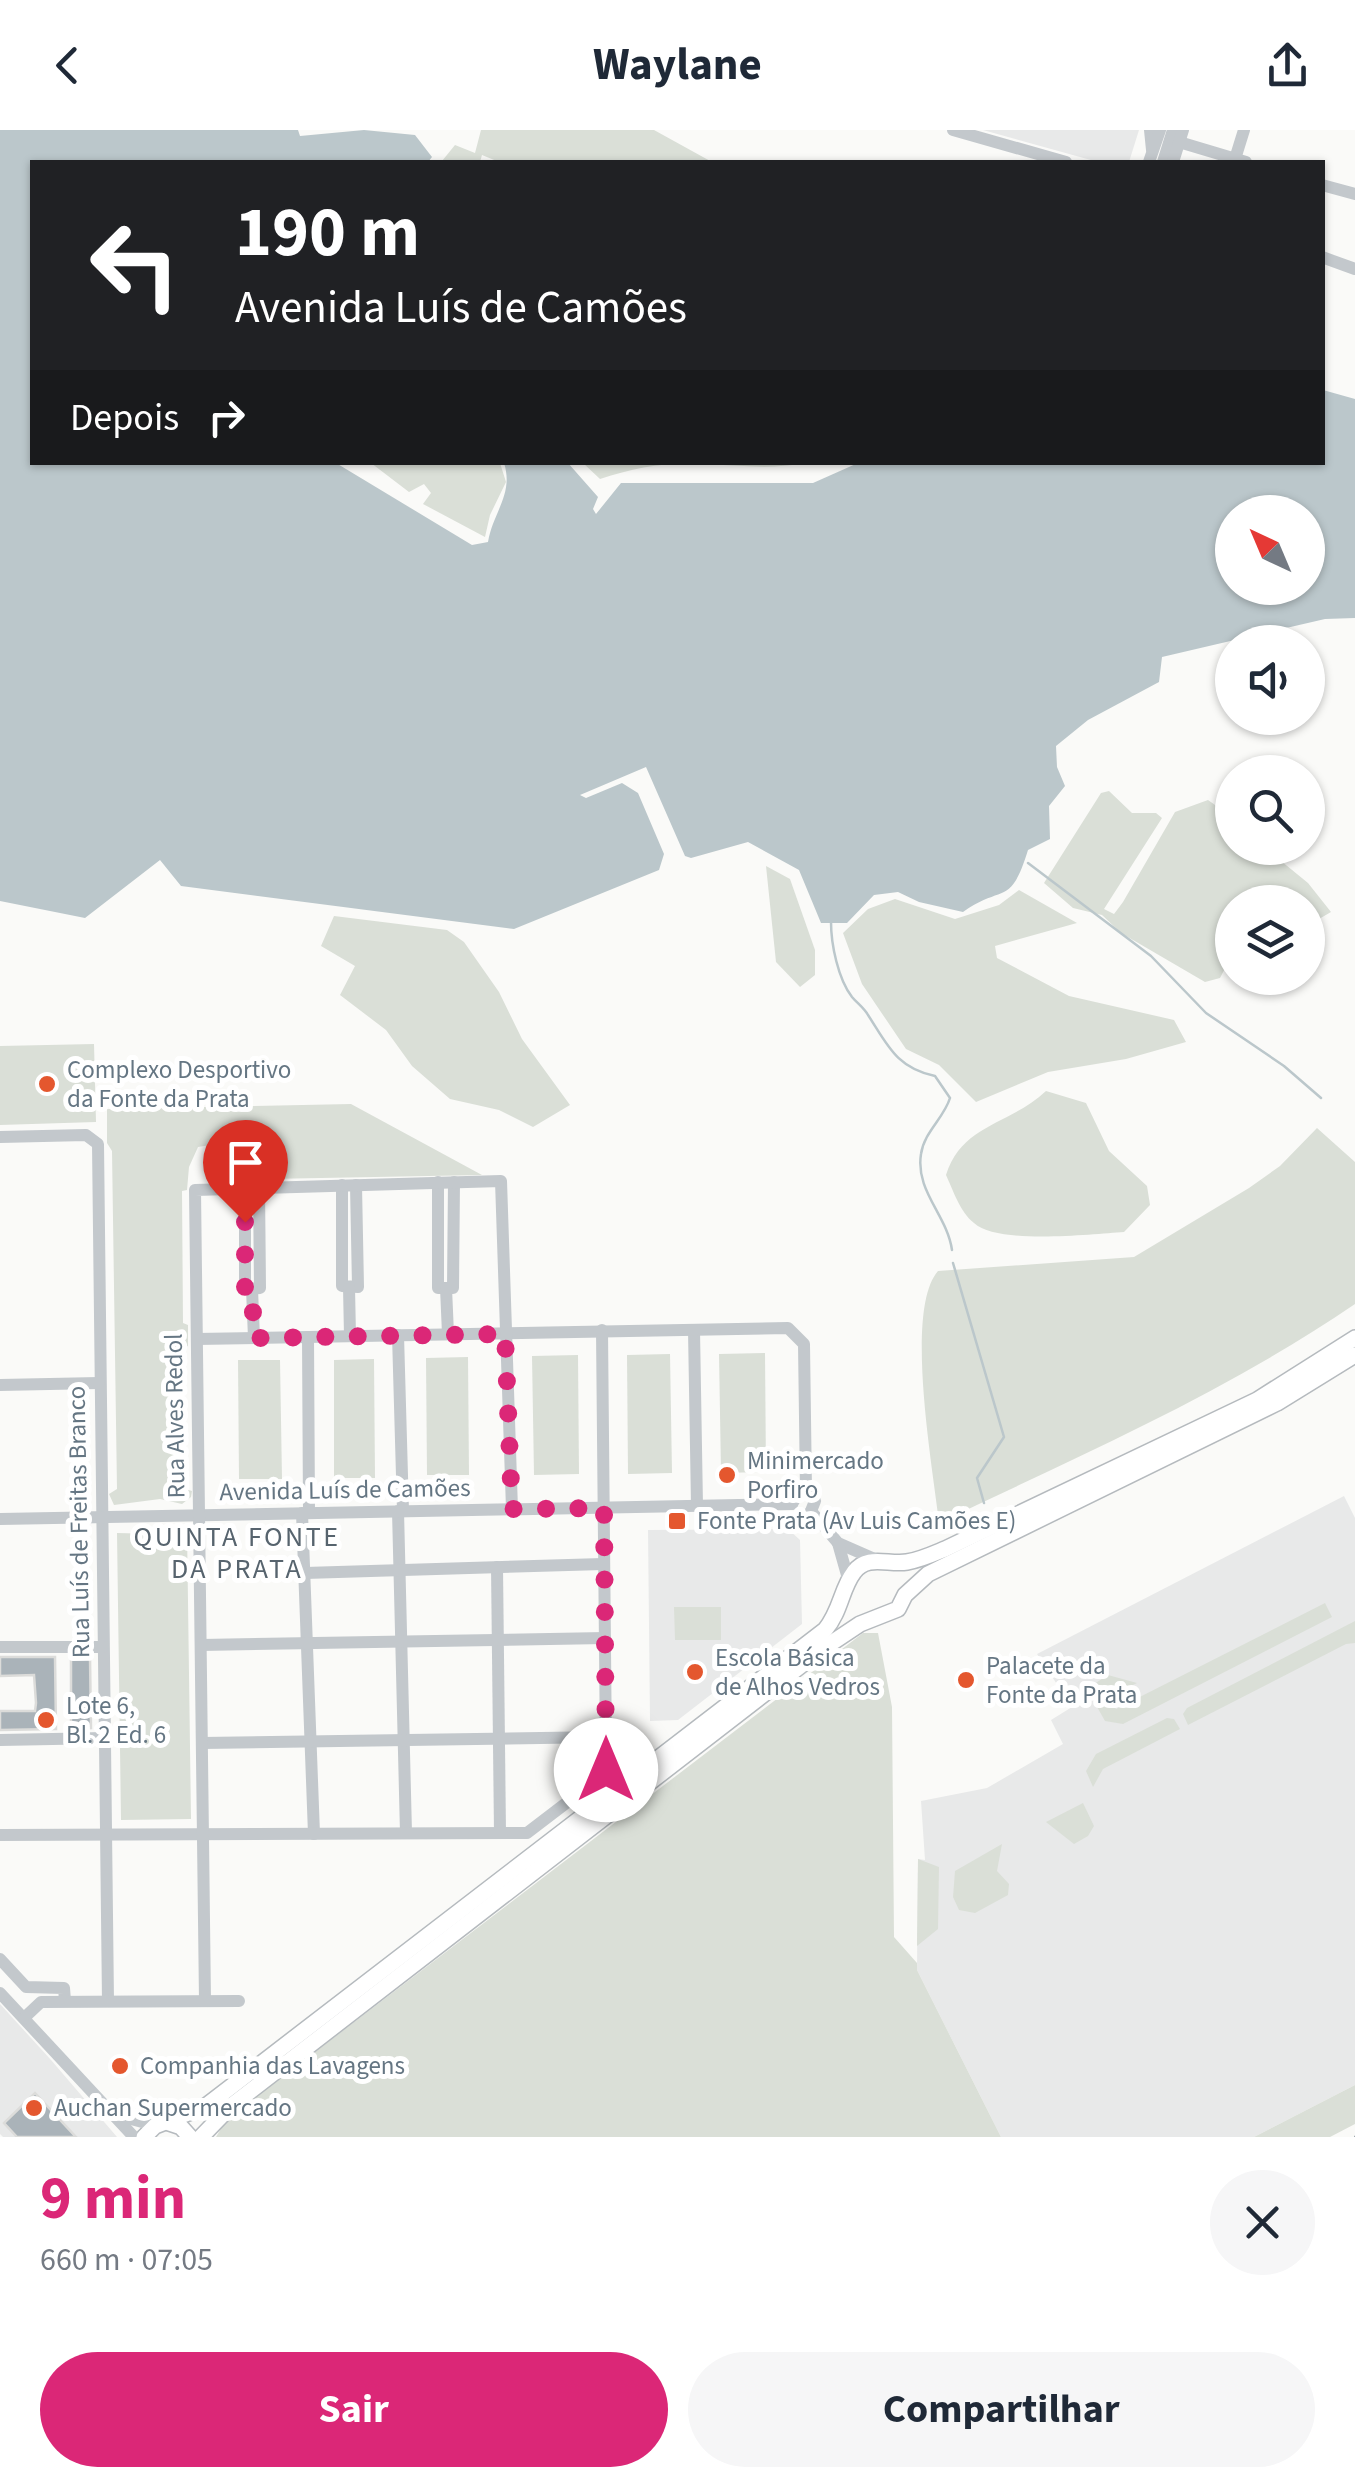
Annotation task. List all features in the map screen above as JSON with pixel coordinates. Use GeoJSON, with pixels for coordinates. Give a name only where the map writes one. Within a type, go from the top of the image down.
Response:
{"type":"FeatureCollection","features":[{"type":"Feature","properties":{"kind":"main road"},"geometry":{"type":"LineString","coordinates":[[144,2137],[202,2109],[826,1630],[860,1566],[882,1561],[909,1562],[945,1549],[1257,1400],[1355,1338]]}},
{"type":"Feature","properties":{"kind":"main road"},"geometry":{"type":"LineString","coordinates":[[201,2137],[219,2115],[846,1632],[898,1609],[905,1595],[936,1569],[1277,1404],[1355,1355]]}},
{"type":"Feature","properties":{"kind":"main road"},"geometry":{"type":"LineString","coordinates":[[882,1561],[902,1575],[905,1595]]}},
{"type":"Feature","properties":{"kind":"main road"},"geometry":{"type":"LineString","coordinates":[[848,1586],[853,1606],[876,1618]]}},
{"type":"Feature","properties":{"kind":"main road"},"geometry":{"type":"LineString","coordinates":[[167,2123],[181,2127],[190,2137]]}},
{"type":"Feature","properties":{"kind":"street"},"geometry":{"type":"LineString","coordinates":[[953,130],[1059,160]]}},
{"type":"Feature","properties":{"kind":"street"},"geometry":{"type":"LineString","coordinates":[[1150,130],[1150,156]]}},
{"type":"Feature","properties":{"kind":"street"},"geometry":{"type":"LineString","coordinates":[[1150,156],[1160,130]]}},
{"type":"Feature","properties":{"kind":"street"},"geometry":{"type":"LineString","coordinates":[[1240,160],[1244,130]]}},
{"type":"Feature","properties":{"kind":"street"},"geometry":{"type":"LineString","coordinates":[[1179,134],[1238,160]]}},
{"type":"Feature","properties":{"kind":"street"},"geometry":{"type":"LineString","coordinates":[[1165,160],[1179,134]]}},
{"type":"Feature","properties":{"kind":"street"},"geometry":{"type":"LineString","coordinates":[[1173,160],[1179,134]]}},
{"type":"Feature","properties":{"kind":"street"},"geometry":{"type":"LineString","coordinates":[[1325,186],[1355,194]]}},
{"type":"Feature","properties":{"kind":"street"},"geometry":{"type":"LineString","coordinates":[[1325,259],[1355,269]]}},
{"type":"Feature","properties":{"kind":"street","name":"Rua Luís de Freitas Branco"},"geometry":{"type":"LineString","coordinates":[[0,1137],[86,1135],[98,1144],[108,2001]]}},
{"type":"Feature","properties":{"kind":"street"},"geometry":{"type":"LineString","coordinates":[[254,1338],[252,1288],[260,1288],[252,1188],[501,1180],[512,1509]]}},
{"type":"Feature","properties":{"kind":"street"},"geometry":{"type":"LineString","coordinates":[[438,1182],[438,1288],[454,1288],[454,1182]]}},
{"type":"Feature","properties":{"kind":"street"},"geometry":{"type":"LineString","coordinates":[[349,1185],[358,1287],[349,1287],[350,1336]]}},
{"type":"Feature","properties":{"kind":"street","name":"Rua Alves Redol"},"geometry":{"type":"LineString","coordinates":[[205,2001],[195,1190],[252,1188]]}},
{"type":"Feature","properties":{"kind":"street"},"geometry":{"type":"LineString","coordinates":[[446,1288],[448,1334]]}},
{"type":"Feature","properties":{"kind":"street"},"geometry":{"type":"LineString","coordinates":[[0,1835],[527,1833],[599,1778],[606,1770],[602,1330]]}},
{"type":"Feature","properties":{"kind":"street"},"geometry":{"type":"LineString","coordinates":[[694,1330],[697,1506]]}},
{"type":"Feature","properties":{"kind":"street"},"geometry":{"type":"LineString","coordinates":[[197,1338],[793,1330],[804,1344],[806,1491],[814,1498],[811,1511]]}},
{"type":"Feature","properties":{"kind":"street"},"geometry":{"type":"LineString","coordinates":[[398,1335],[406,1833]]}},
{"type":"Feature","properties":{"kind":"street"},"geometry":{"type":"LineString","coordinates":[[308,1337],[304,1573],[314,1834]]}},
{"type":"Feature","properties":{"kind":"street"},"geometry":{"type":"LineString","coordinates":[[0,1385],[99,1383]]}},
{"type":"Feature","properties":{"kind":"street"},"geometry":{"type":"LineString","coordinates":[[806,1491],[796,1494],[792,1504],[801,1513],[811,1511]]}},
{"type":"Feature","properties":{"kind":"street","name":"Avenida Luís de Camões"},"geometry":{"type":"LineString","coordinates":[[0,1519],[792,1504]]}},
{"type":"Feature","properties":{"kind":"street"},"geometry":{"type":"LineString","coordinates":[[811,1511],[838,1543],[848,1586]]}},
{"type":"Feature","properties":{"kind":"street"},"geometry":{"type":"LineString","coordinates":[[838,1543],[882,1561]]}},
{"type":"Feature","properties":{"kind":"street"},"geometry":{"type":"LineString","coordinates":[[304,1573],[603,1564]]}},
{"type":"Feature","properties":{"kind":"street"},"geometry":{"type":"LineString","coordinates":[[498,1566],[500,1833]]}},
{"type":"Feature","properties":{"kind":"street"},"geometry":{"type":"LineString","coordinates":[[200,1645],[605,1638]]}},
{"type":"Feature","properties":{"kind":"street"},"geometry":{"type":"LineString","coordinates":[[0,1648],[103,1646]]}},
{"type":"Feature","properties":{"kind":"street"},"geometry":{"type":"LineString","coordinates":[[202,1743],[606,1737]]}},
{"type":"Feature","properties":{"kind":"street"},"geometry":{"type":"LineString","coordinates":[[0,1740],[104,1738]]}},
{"type":"Feature","properties":{"kind":"street"},"geometry":{"type":"LineString","coordinates":[[0,1959],[26,1987],[64,1988],[65,2001]]}},
{"type":"Feature","properties":{"kind":"street"},"geometry":{"type":"LineString","coordinates":[[0,1993],[134,2137]]}},
{"type":"Feature","properties":{"kind":"street"},"geometry":{"type":"LineString","coordinates":[[24,2018],[41,2002],[239,2001]]}},
{"type":"Feature","properties":{"kind":"street"},"geometry":{"type":"LineString","coordinates":[[114,2112],[131,2120],[167,2123]]}},
{"type":"Feature","properties":{"kind":"shaded area"},"geometry":{"type":"Polygon","coordinates":[[[0,130],[298,130],[300,136],[364,130],[415,135],[432,157],[30,160],[30,465],[339,465],[472,545],[488,542],[505,494],[504,465],[570,465],[598,497],[593,509],[596,514],[621,483],[813,483],[854,465],[1325,465],[1325,391],[1355,399],[1355,618],[1299,625],[1215,625],[1215,645],[1162,657],[1159,682],[1088,720],[1056,746],[1057,767],[1065,786],[1049,806],[1050,839],[1028,850],[1010,887],[963,912],[919,902],[898,892],[874,895],[847,923],[821,923],[799,870],[748,842],[691,858],[685,856],[646,767],[580,795],[586,798],[622,783],[638,793],[664,854],[659,870],[514,929],[181,886],[160,860],[85,918],[0,901],[0,130]]]}},
{"type":"Feature","properties":{"kind":"shaded area"},"geometry":{"type":"Polygon","coordinates":[[[481,130],[654,130],[708,160],[494,160],[482,155],[481,160],[443,160],[455,145],[475,153],[481,130]]]}},
{"type":"Feature","properties":{"kind":"shaded area"},"geometry":{"type":"Polygon","coordinates":[[[983,130],[1139,130],[1130,160],[1091,160],[983,130]]]}},
{"type":"Feature","properties":{"kind":"shaded area"},"geometry":{"type":"Polygon","coordinates":[[[374,465],[501,465],[506,482],[490,515],[485,537],[423,504],[431,493],[424,484],[409,492],[374,465]]]}},
{"type":"Feature","properties":{"kind":"shaded area"},"geometry":{"type":"Polygon","coordinates":[[[585,465],[668,465],[638,469],[600,479],[585,465]]]}},
{"type":"Feature","properties":{"kind":"shaded area"},"geometry":{"type":"Polygon","coordinates":[[[706,465],[792,465],[767,467],[706,465]]]}},
{"type":"Feature","properties":{"kind":"shaded area"},"geometry":{"type":"Polygon","coordinates":[[[1109,791],[1132,813],[1156,813],[1162,818],[1104,909],[1114,914],[1175,812],[1208,800],[1215,805],[1215,865],[1286,865],[1310,885],[1215,885],[1215,979],[1205,982],[1121,933],[1102,915],[1073,908],[1044,883],[1101,793],[1109,791]]]}},
{"type":"Feature","properties":{"kind":"shaded area"},"geometry":{"type":"Polygon","coordinates":[[[766,866],[790,879],[815,950],[815,975],[800,987],[776,962],[766,866]]]}},
{"type":"Feature","properties":{"kind":"shaded area"},"geometry":{"type":"Polygon","coordinates":[[[1019,890],[1077,923],[995,946],[997,958],[1069,996],[1174,1020],[1186,1042],[1126,1059],[1048,1072],[976,1102],[939,1065],[906,1049],[862,984],[843,933],[868,909],[895,899],[955,919],[999,905],[1019,890]]]}},
{"type":"Feature","properties":{"kind":"shaded area"},"geometry":{"type":"Polygon","coordinates":[[[334,916],[447,930],[464,942],[499,992],[522,1039],[570,1105],[533,1127],[499,1110],[450,1099],[412,1066],[386,1030],[340,995],[355,966],[321,946],[334,916]]]}},
{"type":"Feature","properties":{"kind":"shaded area","name":"Complexo Desportivo da Fonte da Prata"},"geometry":{"type":"Polygon","coordinates":[[[94,1044],[96,1122],[0,1125],[0,1046],[94,1044]]]}},
{"type":"Feature","properties":{"kind":"shaded area"},"geometry":{"type":"Polygon","coordinates":[[[1046,1091],[1086,1103],[1109,1151],[1147,1186],[1150,1205],[1124,1232],[1003,1234],[974,1223],[961,1207],[946,1175],[953,1158],[975,1135],[1046,1091]]]}},
{"type":"Feature","properties":{"kind":"shaded area"},"geometry":{"type":"Polygon","coordinates":[[[351,1104],[482,1175],[213,1180],[224,1175],[227,1156],[216,1144],[198,1147],[189,1167],[187,1190],[182,1191],[183,1323],[188,1325],[188,1346],[184,1348],[185,1489],[192,1491],[191,1497],[182,1504],[160,1499],[114,1505],[109,1494],[117,1489],[112,1151],[107,1143],[107,1109],[351,1104]]]}},
{"type":"Feature","properties":{"kind":"shaded area"},"geometry":{"type":"Polygon","coordinates":[[[1317,1128],[1355,1162],[1355,1304],[1204,1394],[939,1523],[922,1353],[928,1291],[938,1271],[1134,1257],[1249,1188],[1280,1166],[1317,1128]]]}},
{"type":"Feature","properties":{"kind":"shaded area"},"geometry":{"type":"Polygon","coordinates":[[[765,1353],[766,1472],[721,1473],[719,1354],[765,1353]]]}},
{"type":"Feature","properties":{"kind":"shaded area"},"geometry":{"type":"Polygon","coordinates":[[[670,1354],[672,1473],[628,1474],[627,1355],[670,1354]]]}},
{"type":"Feature","properties":{"kind":"shaded area"},"geometry":{"type":"Polygon","coordinates":[[[578,1355],[579,1474],[534,1475],[532,1356],[578,1355]]]}},
{"type":"Feature","properties":{"kind":"shaded area"},"geometry":{"type":"Polygon","coordinates":[[[468,1357],[469,1475],[427,1475],[426,1358],[468,1357]]]}},
{"type":"Feature","properties":{"kind":"shaded area"},"geometry":{"type":"Polygon","coordinates":[[[374,1359],[375,1478],[334,1478],[334,1360],[374,1359]]]}},
{"type":"Feature","properties":{"kind":"shaded area"},"geometry":{"type":"Polygon","coordinates":[[[238,1360],[280,1360],[282,1479],[239,1479],[238,1360]]]}},
{"type":"Feature","properties":{"kind":"shaded area"},"geometry":{"type":"Polygon","coordinates":[[[1344,1496],[1355,1518],[1355,2085],[1254,2137],[1001,2137],[917,1970],[918,1859],[925,1860],[921,1801],[987,1788],[1063,1744],[1051,1720],[1072,1707],[1037,1654],[1344,1496]]]}},
{"type":"Feature","properties":{"kind":"shaded area"},"geometry":{"type":"Polygon","coordinates":[[[187,1529],[191,1819],[121,1820],[117,1533],[159,1534],[187,1529]]]}},
{"type":"Feature","properties":{"kind":"shaded area","name":"Escola Básica de Alhos Vedros"},"geometry":{"type":"Polygon","coordinates":[[[788,1529],[800,1540],[802,1624],[678,1720],[650,1721],[648,1530],[788,1529]]]}},
{"type":"Feature","properties":{"kind":"shaded area"},"geometry":{"type":"Polygon","coordinates":[[[1325,1603],[1332,1617],[1123,1724],[1105,1721],[1092,1698],[1094,1684],[1108,1675],[1137,1683],[1109,1697],[1116,1709],[1325,1603]]]}},
{"type":"Feature","properties":{"kind":"shaded area"},"geometry":{"type":"Polygon","coordinates":[[[674,1607],[721,1607],[721,1640],[675,1640],[674,1607]]]}},
{"type":"Feature","properties":{"kind":"shaded area"},"geometry":{"type":"Polygon","coordinates":[[[1355,1621],[1355,1643],[1346,1644],[1188,1725],[1183,1714],[1187,1708],[1355,1621]]]}},
{"type":"Feature","properties":{"kind":"shaded area"},"geometry":{"type":"Polygon","coordinates":[[[863,1633],[878,1633],[892,1707],[894,1937],[917,1963],[917,1970],[1001,2137],[216,2137],[226,2120],[863,1633]]]}},
{"type":"Feature","properties":{"kind":"shaded area"},"geometry":{"type":"Polygon","coordinates":[[[1167,1718],[1174,1719],[1180,1729],[1103,1769],[1093,1787],[1086,1771],[1096,1754],[1167,1718]]]}},
{"type":"Feature","properties":{"kind":"shaded area"},"geometry":{"type":"Polygon","coordinates":[[[1083,1803],[1094,1826],[1088,1836],[1074,1844],[1046,1822],[1083,1803]]]}},
{"type":"Feature","properties":{"kind":"shaded area"},"geometry":{"type":"Polygon","coordinates":[[[1002,1844],[997,1871],[1009,1884],[1008,1895],[975,1913],[959,1910],[953,1897],[955,1871],[1002,1844]]]}},
{"type":"Feature","properties":{"kind":"shaded area"},"geometry":{"type":"Polygon","coordinates":[[[918,1859],[939,1867],[938,1929],[917,1946],[918,1859]]]}},
{"type":"Feature","properties":{"kind":"shaded area"},"geometry":{"type":"Polygon","coordinates":[[[0,2004],[51,2060],[117,2137],[0,2134],[0,2004]]]}},
{"type":"Feature","properties":{"kind":"shaded area"},"geometry":{"type":"Polygon","coordinates":[[[1355,2085],[1355,2124],[1330,2137],[1254,2137],[1355,2085]]]}},
{"type":"Feature","properties":{"kind":"building"},"geometry":{"type":"Polygon","coordinates":[[[0,1657],[55,1657],[56,1729],[0,1730],[0,1711],[35,1711],[36,1703],[34,1675],[0,1676],[0,1657]]]}},
{"type":"Feature","properties":{"kind":"building"},"geometry":{"type":"Polygon","coordinates":[[[71,1657],[90,1657],[91,1728],[71,1729],[71,1657]]]}},
{"type":"Feature","properties":{"kind":"building","name":"Auchan Supermercado"},"geometry":{"type":"Polygon","coordinates":[[[35,2093],[76,2137],[17,2137],[4,2123],[35,2093]]]}},
{"type":"Feature","properties":{"kind":"waterway"},"geometry":{"type":"LineString","coordinates":[[1028,863],[1151,956],[1206,1013],[1284,1066],[1321,1098]]}},
{"type":"Feature","properties":{"kind":"waterway"},"geometry":{"type":"LineString","coordinates":[[831,922],[836,961],[852,997],[894,1053],[911,1067],[935,1076],[950,1098],[926,1139],[920,1167],[952,1250]]}},
{"type":"Feature","properties":{"kind":"waterway"},"geometry":{"type":"LineString","coordinates":[[953,1263],[1004,1437],[977,1478],[984,1503]]}},
{"type":"Feature","properties":{"kind":"place","name":"Complexo Desportivo da Fonte da Prata"},"geometry":{"type":"Point","coordinates":[47,1084]}},
{"type":"Feature","properties":{"kind":"place","name":"Minimercado Porfiro"},"geometry":{"type":"Point","coordinates":[727,1475]}},
{"type":"Feature","properties":{"kind":"place","name":"Fonte Prata (Av Luis Camões E)"},"geometry":{"type":"Point","coordinates":[677,1521]}},
{"type":"Feature","properties":{"kind":"place","name":"Escola Básica de Alhos Vedros"},"geometry":{"type":"Point","coordinates":[695,1672]}},
{"type":"Feature","properties":{"kind":"place","name":"Palacete da Fonte da Prata"},"geometry":{"type":"Point","coordinates":[966,1680]}},
{"type":"Feature","properties":{"kind":"place","name":"Lote 6, Bl. 2 Ed. 6"},"geometry":{"type":"Point","coordinates":[46,1720]}},
{"type":"Feature","properties":{"kind":"place","name":"Companhia das Lavagens"},"geometry":{"type":"Point","coordinates":[120,2066]}},
{"type":"Feature","properties":{"kind":"place","name":"Auchan Supermercado"},"geometry":{"type":"Point","coordinates":[34,2108]}},
{"type":"Feature","properties":{"kind":"district","name":"QUINTA FONTE DA PRATA"},"geometry":{"type":"Point","coordinates":[237,1553]}},
{"type":"Feature","properties":{"kind":"route"},"geometry":{"type":"LineString","coordinates":[[245,1222],[245,1288],[252,1288],[254,1338],[505,1334],[512,1509],[604,1508],[606,1770]]}}]}
